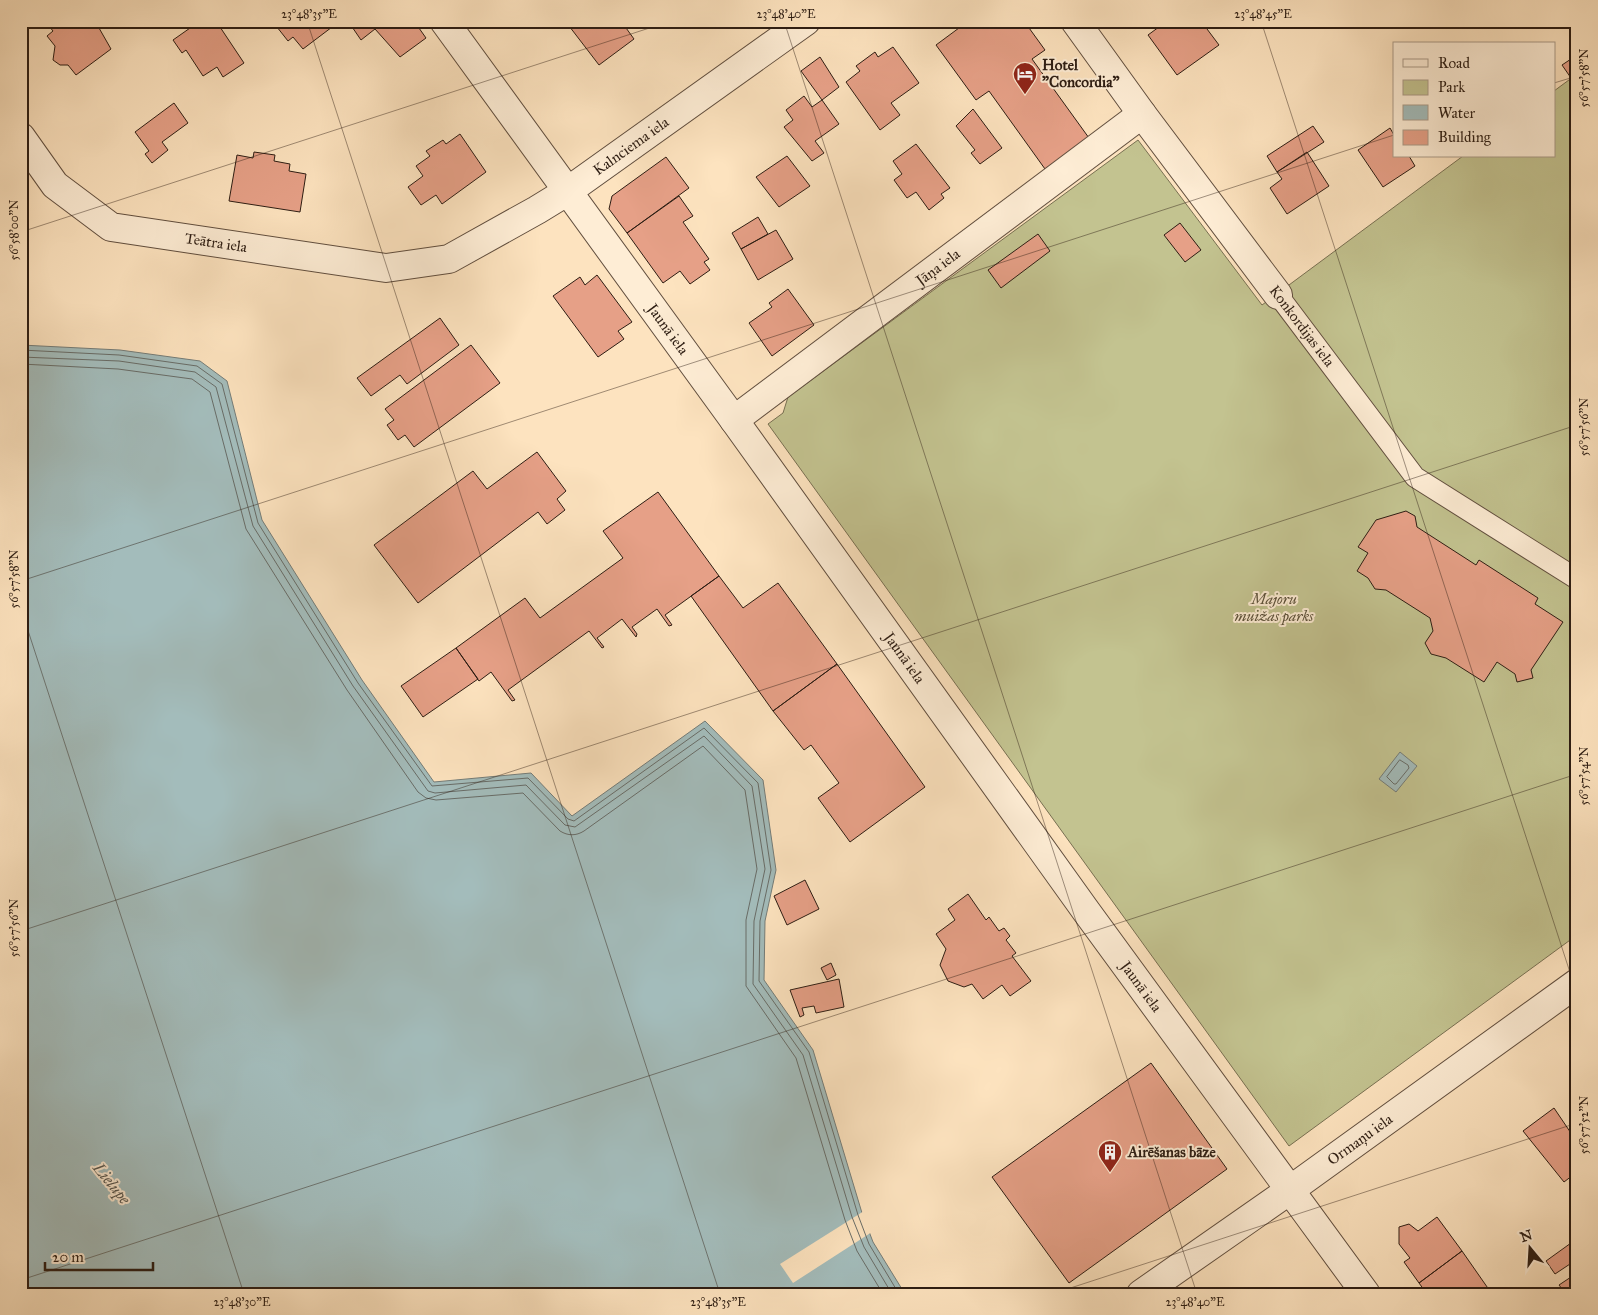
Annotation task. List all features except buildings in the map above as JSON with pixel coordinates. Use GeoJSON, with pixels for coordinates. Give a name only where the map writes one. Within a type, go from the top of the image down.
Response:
{"type":"FeatureCollection","features":[{"type":"Feature","properties":{"kind":"street","name":"Jaunā iela"},"geometry":{"type":"LineString","coordinates":[[444,21],[734,420],[1080,903],[1366,1294]]}},
{"type":"Feature","properties":{"kind":"street","name":"Kalnciema iela"},"geometry":{"type":"LineString","coordinates":[[450,259],[568,191],[806,21]]}},
{"type":"Feature","properties":{"kind":"street","name":"Konkordijas iela"},"geometry":{"type":"LineString","coordinates":[[1075,21],[1142,114],[1278,294]]}},
{"type":"Feature","properties":{"kind":"street","name":"Jāņa iela"},"geometry":{"type":"LineString","coordinates":[[734,420],[1142,114]]}},
{"type":"Feature","properties":{"kind":"street","name":"Teātra iela"},"geometry":{"type":"LineString","coordinates":[[21,137],[55,185],[111,228],[386,268],[450,259]]}},
{"type":"Feature","properties":{"kind":"street","name":"Ormaņu iela"},"geometry":{"type":"LineString","coordinates":[[1141,1294],[1290,1190],[1577,983]]}},
{"type":"Feature","properties":{"kind":"lane","name":"Konkordijas iela"},"geometry":{"type":"LineString","coordinates":[[1278,294],[1415,477],[1577,580]]}},
{"type":"Feature","properties":{"kind":"green space","name":"Majoru muižas parks"},"geometry":{"type":"Polygon","coordinates":[[[1577,74],[1577,935],[1289,1146],[768,424],[783,413],[788,397],[1138,140],[1262,305],[1460,158],[1556,158],[1556,90],[1577,74]]]}},
{"type":"Feature","properties":{"kind":"water","name":"Lielupe"},"geometry":{"type":"Polygon","coordinates":[[[21,345],[120,350],[200,361],[227,381],[262,520],[362,680],[434,782],[531,773],[572,816],[705,721],[763,780],[776,870],[765,921],[764,980],[813,1050],[862,1213],[873,1242],[905,1294],[21,1294],[21,345]]]}},
{"type":"Feature","properties":{"kind":"water"},"geometry":{"type":"Polygon","coordinates":[[[1400,752],[1417,766],[1396,792],[1379,779],[1400,752]]]}},
{"type":"Feature","properties":{"kind":"pier"},"geometry":{"type":"Polygon","coordinates":[[[864,1211],[872,1232],[793,1283],[780,1264],[864,1211]]]}},
{"type":"Feature","properties":{"kind":"place","name":"Hotel \"Concordia\""},"geometry":{"type":"Point","coordinates":[1025,95]}},
{"type":"Feature","properties":{"kind":"place","name":"Airēšanas bāze"},"geometry":{"type":"Point","coordinates":[1110,1173]}}]}
